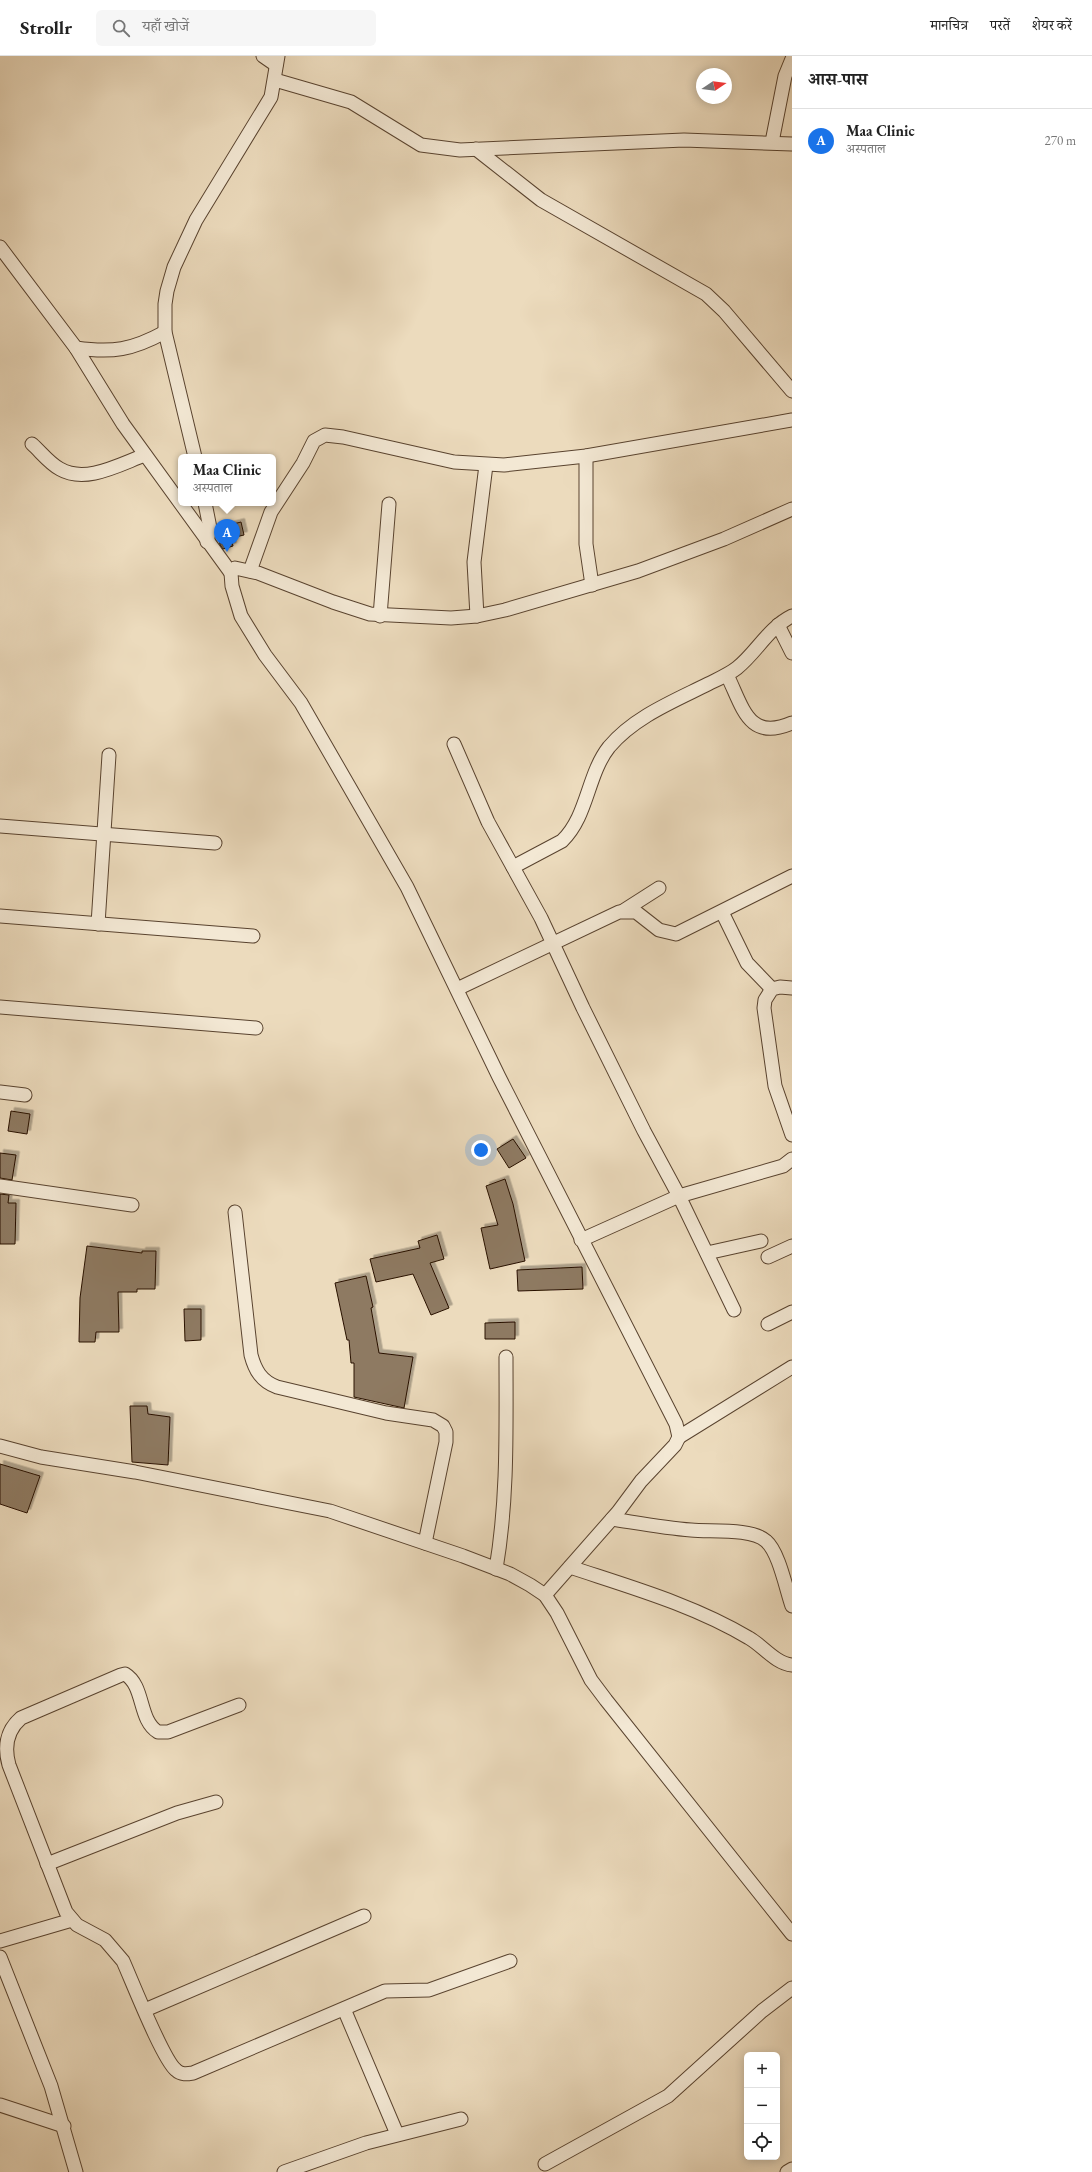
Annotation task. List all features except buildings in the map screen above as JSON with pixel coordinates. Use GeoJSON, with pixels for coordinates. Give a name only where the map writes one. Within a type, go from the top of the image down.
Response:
{"type":"FeatureCollection","features":[{"type":"Feature","properties":{"kind":"street"},"geometry":{"type":"LineString","coordinates":[[194,454],[166,332],[165,304],[167,291],[181,250],[220,180],[262,114],[270,98],[275,80],[277,61],[263,56]]}},
{"type":"Feature","properties":{"kind":"street"},"geometry":{"type":"LineString","coordinates":[[772,142],[785,76],[792,59]]}},
{"type":"Feature","properties":{"kind":"street"},"geometry":{"type":"LineString","coordinates":[[275,80],[351,102],[421,145],[442,148],[476,149],[684,140],[772,142],[792,144]]}},
{"type":"Feature","properties":{"kind":"street"},"geometry":{"type":"LineString","coordinates":[[476,149],[541,200],[706,294],[724,311],[792,391]]}},
{"type":"Feature","properties":{"kind":"street"},"geometry":{"type":"LineString","coordinates":[[0,247],[76,348],[145,455],[178,501]]}},
{"type":"Feature","properties":{"kind":"street"},"geometry":{"type":"LineString","coordinates":[[76,348],[104,351],[123,350],[143,344],[166,332]]}},
{"type":"Feature","properties":{"kind":"street"},"geometry":{"type":"LineString","coordinates":[[276,504],[303,463],[310,448],[319,438],[330,435],[426,457],[454,462],[486,465],[552,461],[586,456],[792,420]]}},
{"type":"Feature","properties":{"kind":"street"},"geometry":{"type":"LineString","coordinates":[[32,444],[58,468],[76,475],[97,472],[145,455]]}},
{"type":"Feature","properties":{"kind":"street"},"geometry":{"type":"LineString","coordinates":[[586,456],[586,544],[592,585]]}},
{"type":"Feature","properties":{"kind":"street"},"geometry":{"type":"LineString","coordinates":[[477,616],[474,562],[486,465]]}},
{"type":"Feature","properties":{"kind":"street"},"geometry":{"type":"LineString","coordinates":[[380,616],[389,504]]}},
{"type":"Feature","properties":{"kind":"street"},"geometry":{"type":"LineString","coordinates":[[181,506],[231,573],[232,586],[241,616],[264,655],[301,703],[314,724],[407,887],[581,1240],[676,1424],[679,1437]]}},
{"type":"Feature","properties":{"kind":"street"},"geometry":{"type":"LineString","coordinates":[[206,506],[210,528],[207,542]]}},
{"type":"Feature","properties":{"kind":"street"},"geometry":{"type":"LineString","coordinates":[[250,571],[271,512],[275,506]]}},
{"type":"Feature","properties":{"kind":"street"},"geometry":{"type":"LineString","coordinates":[[231,573],[235,568],[250,571],[333,602],[380,616],[451,618],[477,616],[638,571],[689,553],[792,509]]}},
{"type":"Feature","properties":{"kind":"street"},"geometry":{"type":"LineString","coordinates":[[513,867],[562,841],[569,835],[583,806],[599,762],[609,748],[632,725],[726,675],[750,656],[778,625],[792,616]]}},
{"type":"Feature","properties":{"kind":"street"},"geometry":{"type":"LineString","coordinates":[[778,625],[792,652]]}},
{"type":"Feature","properties":{"kind":"street"},"geometry":{"type":"LineString","coordinates":[[726,675],[750,720],[756,726],[773,730],[792,723]]}},
{"type":"Feature","properties":{"kind":"street"},"geometry":{"type":"LineString","coordinates":[[454,744],[488,822],[553,943],[596,1035],[679,1196],[734,1310]]}},
{"type":"Feature","properties":{"kind":"street"},"geometry":{"type":"LineString","coordinates":[[98,924],[109,755]]}},
{"type":"Feature","properties":{"kind":"street"},"geometry":{"type":"LineString","coordinates":[[0,826],[215,843]]}},
{"type":"Feature","properties":{"kind":"street"},"geometry":{"type":"LineString","coordinates":[[623,911],[636,912],[659,930],[676,934],[792,876]]}},
{"type":"Feature","properties":{"kind":"street"},"geometry":{"type":"LineString","coordinates":[[457,989],[623,911],[660,888]]}},
{"type":"Feature","properties":{"kind":"street"},"geometry":{"type":"LineString","coordinates":[[722,912],[747,963],[772,990]]}},
{"type":"Feature","properties":{"kind":"street"},"geometry":{"type":"LineString","coordinates":[[0,916],[254,936]]}},
{"type":"Feature","properties":{"kind":"street"},"geometry":{"type":"LineString","coordinates":[[792,988],[780,987],[772,990],[765,1000],[764,1008],[775,1086],[787,1102],[792,1135]]}},
{"type":"Feature","properties":{"kind":"street"},"geometry":{"type":"LineString","coordinates":[[0,1007],[256,1028]]}},
{"type":"Feature","properties":{"kind":"street"},"geometry":{"type":"LineString","coordinates":[[0,1092],[25,1096]]}},
{"type":"Feature","properties":{"kind":"street"},"geometry":{"type":"LineString","coordinates":[[581,1240],[679,1196],[783,1166],[792,1159]]}},
{"type":"Feature","properties":{"kind":"street"},"geometry":{"type":"LineString","coordinates":[[0,1186],[132,1205]]}},
{"type":"Feature","properties":{"kind":"street"},"geometry":{"type":"LineString","coordinates":[[235,1212],[251,1355],[256,1371],[264,1380],[277,1387],[371,1410],[433,1420],[443,1426],[446,1432],[446,1442],[425,1543]]}},
{"type":"Feature","properties":{"kind":"street"},"geometry":{"type":"LineString","coordinates":[[707,1253],[760,1241]]}},
{"type":"Feature","properties":{"kind":"street"},"geometry":{"type":"LineString","coordinates":[[768,1257],[792,1246]]}},
{"type":"Feature","properties":{"kind":"street"},"geometry":{"type":"LineString","coordinates":[[768,1324],[792,1312]]}},
{"type":"Feature","properties":{"kind":"street"},"geometry":{"type":"LineString","coordinates":[[496,1569],[502,1532],[506,1485],[506,1357]]}},
{"type":"Feature","properties":{"kind":"street"},"geometry":{"type":"LineString","coordinates":[[545,1595],[612,1519],[641,1481],[675,1445],[679,1437],[792,1367]]}},
{"type":"Feature","properties":{"kind":"street"},"geometry":{"type":"LineString","coordinates":[[0,1446],[41,1457],[135,1472],[330,1511],[496,1569],[530,1585],[545,1595],[557,1613],[591,1680],[606,1700],[792,1934]]}},
{"type":"Feature","properties":{"kind":"street"},"geometry":{"type":"LineString","coordinates":[[612,1519],[691,1530],[746,1533],[760,1537],[769,1543],[774,1552],[792,1606]]}},
{"type":"Feature","properties":{"kind":"street"},"geometry":{"type":"LineString","coordinates":[[570,1568],[653,1594],[720,1623],[749,1638],[777,1659],[792,1665]]}},
{"type":"Feature","properties":{"kind":"street"},"geometry":{"type":"LineString","coordinates":[[239,1705],[168,1732],[158,1732],[150,1726],[132,1680],[125,1674],[21,1718],[10,1732],[6,1745],[6,1755],[62,1904],[72,1920],[86,1931],[105,1940],[116,1951],[123,1962],[170,2064],[180,2073],[186,2074],[393,1990],[415,1992],[429,1990],[510,1961]]}},
{"type":"Feature","properties":{"kind":"street"},"geometry":{"type":"LineString","coordinates":[[47,1864],[177,1813],[216,1802]]}},
{"type":"Feature","properties":{"kind":"street"},"geometry":{"type":"LineString","coordinates":[[145,2010],[364,1916]]}},
{"type":"Feature","properties":{"kind":"street"},"geometry":{"type":"LineString","coordinates":[[0,1941],[72,1920]]}},
{"type":"Feature","properties":{"kind":"street"},"geometry":{"type":"LineString","coordinates":[[0,1957],[41,2058],[64,2126],[76,2172]]}},
{"type":"Feature","properties":{"kind":"street"},"geometry":{"type":"LineString","coordinates":[[545,2164],[668,2096],[762,2011],[792,1988]]}},
{"type":"Feature","properties":{"kind":"street"},"geometry":{"type":"LineString","coordinates":[[344,2009],[397,2134]]}},
{"type":"Feature","properties":{"kind":"street"},"geometry":{"type":"LineString","coordinates":[[0,2105],[64,2126]]}},
{"type":"Feature","properties":{"kind":"street"},"geometry":{"type":"LineString","coordinates":[[284,2172],[397,2134],[461,2119]]}},
{"type":"Feature","properties":{"kind":"street"},"geometry":{"type":"LineString","coordinates":[[787,2172],[792,2169]]}},
{"type":"Feature","properties":{"kind":"place","name":"Maa Clinic"},"geometry":{"type":"Point","coordinates":[227,552]}}]}
